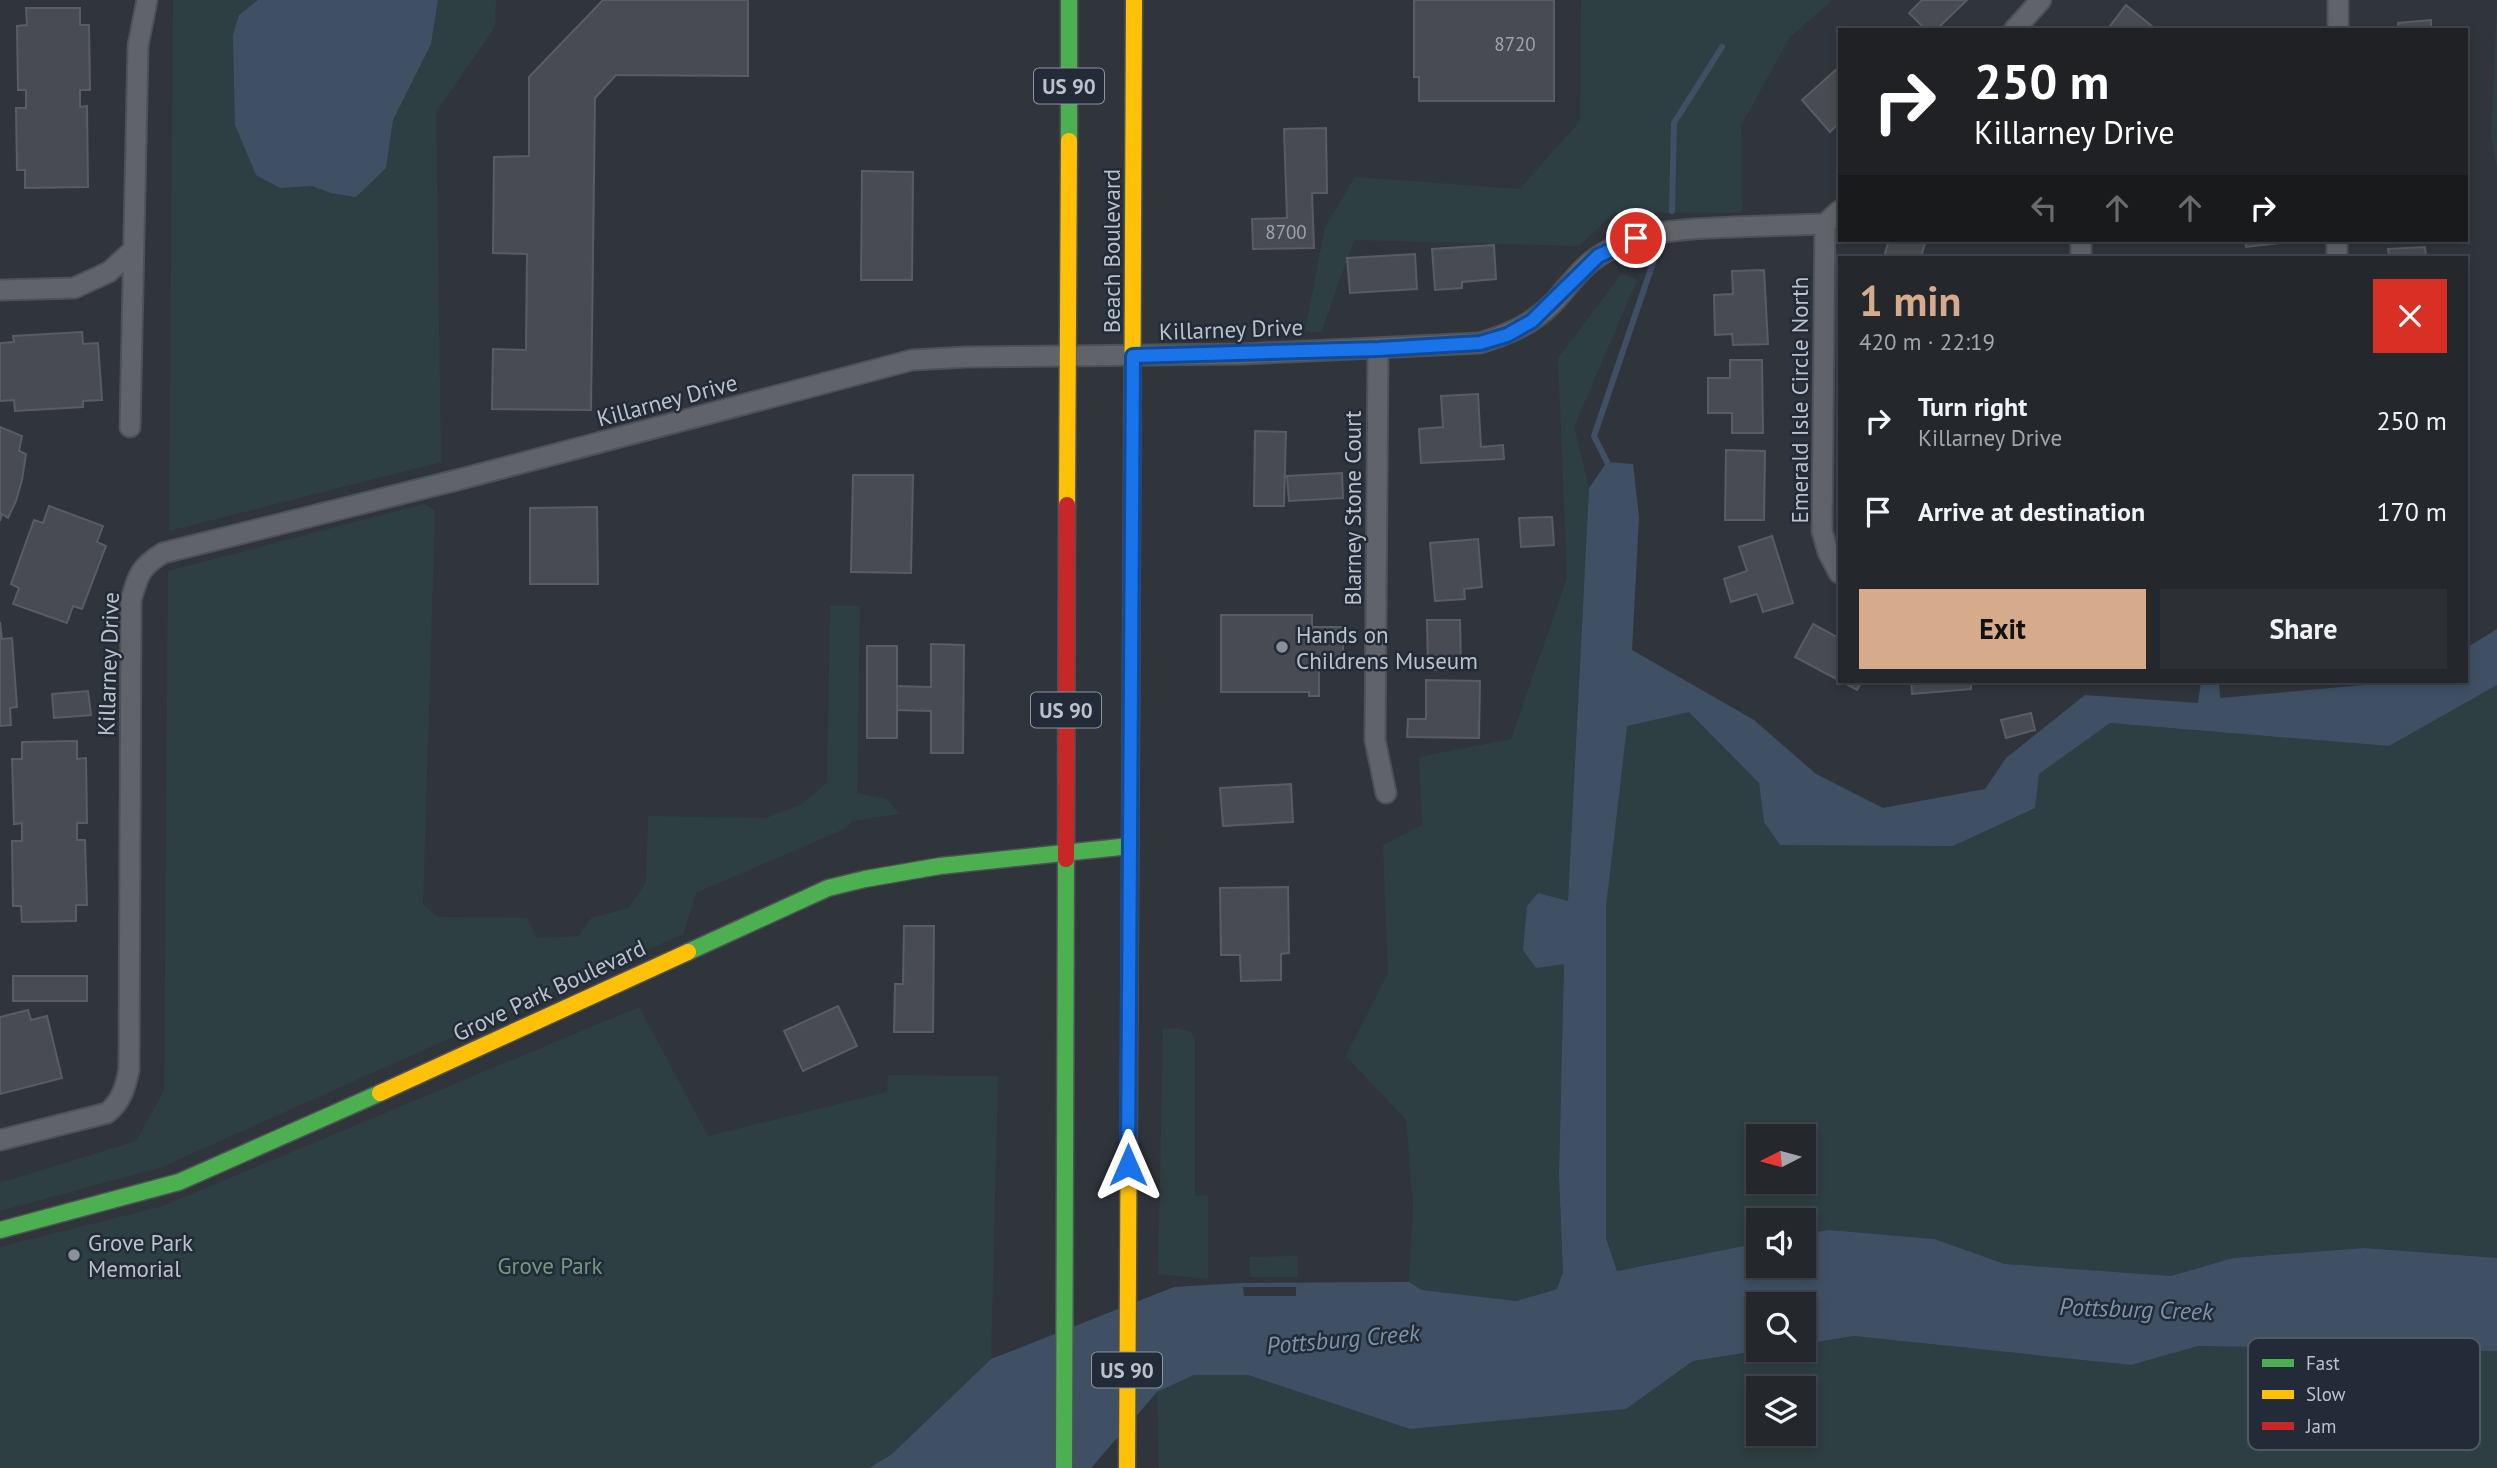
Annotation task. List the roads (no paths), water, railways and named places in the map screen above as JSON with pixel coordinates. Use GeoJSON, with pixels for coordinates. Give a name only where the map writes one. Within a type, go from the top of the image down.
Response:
{"type":"FeatureCollection","features":[{"type":"Feature","properties":{"kind":"main road","name":"US 90"},"geometry":{"type":"LineString","coordinates":[[1064,1468],[1069,0]]}},
{"type":"Feature","properties":{"kind":"main road","name":"Beach Boulevard"},"geometry":{"type":"LineString","coordinates":[[1127,1468],[1134,0]]}},
{"type":"Feature","properties":{"kind":"main road","name":"Grove Park Boulevard"},"geometry":{"type":"LineString","coordinates":[[0,1230],[125,1198],[179,1182],[224,1164],[828,888],[923,867],[1130,846]]}},
{"type":"Feature","properties":{"kind":"street"},"geometry":{"type":"LineString","coordinates":[[130,427],[138,47],[146,0]]}},
{"type":"Feature","properties":{"kind":"street"},"geometry":{"type":"LineString","coordinates":[[2018,28],[2041,0]]}},
{"type":"Feature","properties":{"kind":"street"},"geometry":{"type":"LineString","coordinates":[[2338,0],[2338,28]]}},
{"type":"Feature","properties":{"kind":"street","name":"Killarney Drive"},"geometry":{"type":"LineString","coordinates":[[0,1140],[107,1113],[116,1106],[125,1090],[129,1070],[131,600],[137,576],[147,562],[163,553],[632,435],[912,360],[1378,349],[1480,343],[1507,335],[1532,321],[1598,256],[1622,243],[1650,233],[1680,229],[1832,217]]}},
{"type":"Feature","properties":{"kind":"street","name":"Emerald Isle Circle North"},"geometry":{"type":"LineString","coordinates":[[1832,217],[1822,531],[1828,552],[1838,571]]}},
{"type":"Feature","properties":{"kind":"street"},"geometry":{"type":"LineString","coordinates":[[0,290],[74,288],[109,272],[132,251]]}},
{"type":"Feature","properties":{"kind":"street","name":"Blarney Stone Court"},"geometry":{"type":"LineString","coordinates":[[1378,349],[1375,740],[1386,793]]}},
{"type":"Feature","properties":{"kind":"water"},"geometry":{"type":"Polygon","coordinates":[[[258,0],[438,0],[431,44],[393,120],[386,168],[356,197],[331,193],[312,186],[280,188],[256,175],[235,125],[233,35],[239,15],[258,0]]]}},
{"type":"Feature","properties":{"kind":"water","name":"Pottsburg Creek"},"geometry":{"type":"Polygon","coordinates":[[[1607,462],[1633,464],[1639,517],[1632,650],[1754,720],[1816,774],[1883,808],[1985,789],[2006,758],[2085,695],[2198,703],[2201,683],[2219,683],[2220,698],[2387,683],[2468,683],[2468,647],[2497,629],[2497,685],[2389,746],[2110,723],[2039,774],[2035,808],[1953,846],[1780,845],[1764,822],[1759,783],[1689,712],[1627,726],[1606,907],[1606,1238],[1617,1271],[1746,1246],[1746,1278],[1816,1278],[1816,1232],[1829,1230],[1934,1239],[2005,1264],[2171,1276],[2233,1258],[2364,1248],[2497,1258],[2497,1351],[2480,1351],[2480,1338],[2248,1338],[2248,1347],[2198,1346],[2131,1365],[1854,1336],[1816,1342],[1816,1292],[1746,1292],[1746,1353],[1693,1361],[1626,1409],[1410,1429],[1248,1375],[1194,1375],[1157,1392],[1091,1468],[869,1468],[892,1454],[991,1359],[1174,1287],[1241,1283],[1409,1282],[1422,1290],[1516,1301],[1557,1289],[1563,1272],[1559,1176],[1564,964],[1536,968],[1523,950],[1527,906],[1538,893],[1568,901],[1589,488],[1607,462]]]}},
{"type":"Feature","properties":{"kind":"waterway"},"geometry":{"type":"LineString","coordinates":[[1672,211],[1674,123],[1722,47]]}},
{"type":"Feature","properties":{"kind":"waterway"},"geometry":{"type":"LineString","coordinates":[[1607,462],[1594,436],[1659,245]]}},
{"type":"Feature","properties":{"kind":"place","name":"Hands on Childrens Museum"},"geometry":{"type":"Point","coordinates":[1282,647]}},
{"type":"Feature","properties":{"kind":"place","name":"Grove Park Memorial"},"geometry":{"type":"Point","coordinates":[74,1255]}},
{"type":"Feature","properties":{"kind":"park label","name":"Grove Park"},"geometry":{"type":"Point","coordinates":[550,1265]}}]}
